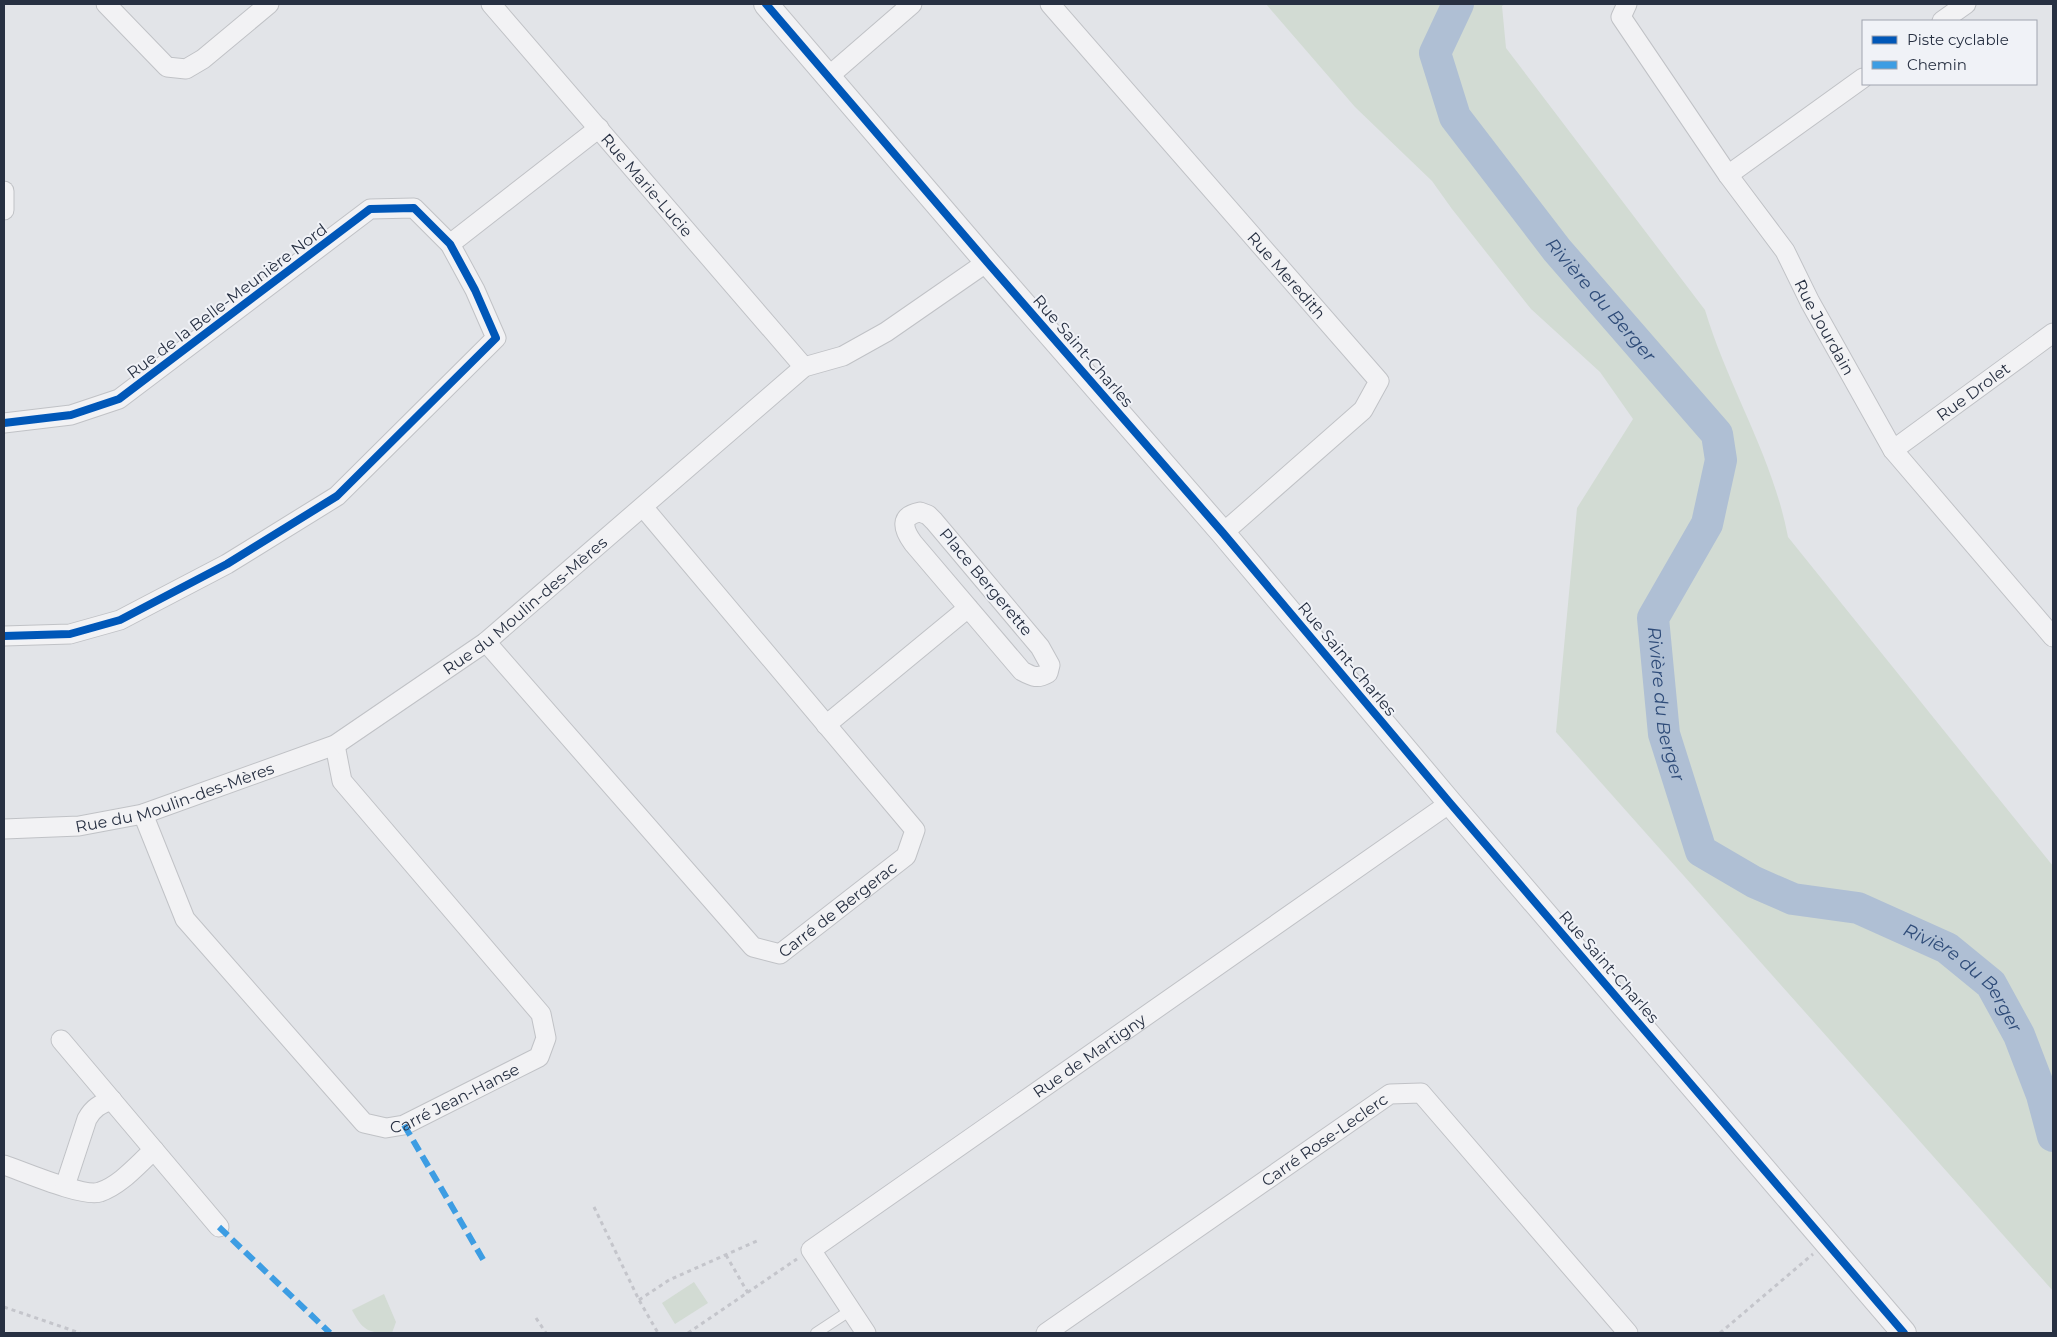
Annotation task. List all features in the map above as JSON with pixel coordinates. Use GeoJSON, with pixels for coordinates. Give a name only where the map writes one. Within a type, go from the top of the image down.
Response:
{"type":"FeatureCollection","features":[{"type":"Feature","properties":{"kind":"street"},"geometry":{"type":"LineString","coordinates":[[106,4],[167,67],[186,69],[203,59],[269,4]]}},
{"type":"Feature","properties":{"kind":"street","name":"Rue Marie-Lucie"},"geometry":{"type":"LineString","coordinates":[[491,4],[804,367]]}},
{"type":"Feature","properties":{"kind":"street","name":"Rue Saint-Charles"},"geometry":{"type":"LineString","coordinates":[[766,4],[1223,533],[1450,803],[1904,1333]]}},
{"type":"Feature","properties":{"kind":"street"},"geometry":{"type":"LineString","coordinates":[[829,76],[912,4]]}},
{"type":"Feature","properties":{"kind":"street","name":"Rue Meredith"},"geometry":{"type":"LineString","coordinates":[[1050,4],[1379,381],[1363,410],[1223,533]]}},
{"type":"Feature","properties":{"kind":"street","name":"Rue Jourdain"},"geometry":{"type":"LineString","coordinates":[[1627,4],[1621,18],[1728,175],[1786,251],[1810,302],[1893,450],[2053,637]]}},
{"type":"Feature","properties":{"kind":"street"},"geometry":{"type":"LineString","coordinates":[[1943,20],[1966,4]]}},
{"type":"Feature","properties":{"kind":"street"},"geometry":{"type":"LineString","coordinates":[[1728,175],[1862,79]]}},
{"type":"Feature","properties":{"kind":"street"},"geometry":{"type":"LineString","coordinates":[[450,244],[599,128]]}},
{"type":"Feature","properties":{"kind":"street"},"geometry":{"type":"LineString","coordinates":[[4,191],[4,210]]}},
{"type":"Feature","properties":{"kind":"street","name":"Rue de la Belle-Meunière Nord"},"geometry":{"type":"LineString","coordinates":[[4,423],[71,415],[119,400],[370,209],[414,208],[450,244],[475,290],[496,338],[337,496],[227,564],[120,620],[70,634],[4,636]]}},
{"type":"Feature","properties":{"kind":"street","name":"Rue du Moulin-des-Mères"},"geometry":{"type":"LineString","coordinates":[[4,828],[79,826],[144,814],[335,745],[486,642],[804,367],[843,356],[886,332],[987,262]]}},
{"type":"Feature","properties":{"kind":"street","name":"Rue Drolet"},"geometry":{"type":"LineString","coordinates":[[1893,450],[2053,333]]}},
{"type":"Feature","properties":{"kind":"street","name":"Carré de Bergerac"},"geometry":{"type":"LineString","coordinates":[[486,642],[753,947],[780,954],[906,856],[915,830],[643,508]]}},
{"type":"Feature","properties":{"kind":"street","name":"Place Bergerette"},"geometry":{"type":"LineString","coordinates":[[920,512],[934,520],[1040,647],[1050,665],[1048,673],[1042,677],[1034,678],[1022,671],[968,608],[906,533],[904,525],[910,514],[920,512]]}},
{"type":"Feature","properties":{"kind":"street","name":"Place Bergerette"},"geometry":{"type":"LineString","coordinates":[[826,725],[968,608]]}},
{"type":"Feature","properties":{"kind":"street","name":"Carré Jean-Hanse"},"geometry":{"type":"LineString","coordinates":[[144,814],[185,919],[364,1123],[386,1128],[404,1125],[539,1057],[546,1038],[541,1014],[342,781],[335,745]]}},
{"type":"Feature","properties":{"kind":"street","name":"Rue de Martigny"},"geometry":{"type":"LineString","coordinates":[[866,1333],[811,1250],[1450,803]]}},
{"type":"Feature","properties":{"kind":"street"},"geometry":{"type":"LineString","coordinates":[[61,1040],[219,1227]]}},
{"type":"Feature","properties":{"kind":"street","name":"Carré Rose-Leclerc"},"geometry":{"type":"LineString","coordinates":[[1046,1333],[1390,1094],[1421,1093],[1628,1333]]}},
{"type":"Feature","properties":{"kind":"street"},"geometry":{"type":"LineString","coordinates":[[65,1186],[91,1111],[101,1104],[112,1100]]}},
{"type":"Feature","properties":{"kind":"street"},"geometry":{"type":"LineString","coordinates":[[4,1165],[65,1186],[97,1193],[112,1186],[154,1150]]}},
{"type":"Feature","properties":{"kind":"lane"},"geometry":{"type":"LineString","coordinates":[[816,1333],[851,1310]]}},
{"type":"Feature","properties":{"kind":"path"},"geometry":{"type":"LineString","coordinates":[[594,1207],[638,1300],[658,1333]]}},
{"type":"Feature","properties":{"kind":"path"},"geometry":{"type":"LineString","coordinates":[[638,1300],[669,1280],[759,1240]]}},
{"type":"Feature","properties":{"kind":"path"},"geometry":{"type":"LineString","coordinates":[[1720,1333],[1827,1242]]}},
{"type":"Feature","properties":{"kind":"path"},"geometry":{"type":"LineString","coordinates":[[688,1333],[694,1332],[804,1254]]}},
{"type":"Feature","properties":{"kind":"path"},"geometry":{"type":"LineString","coordinates":[[726,1255],[748,1293]]}},
{"type":"Feature","properties":{"kind":"path"},"geometry":{"type":"LineString","coordinates":[[4,1307],[80,1333]]}},
{"type":"Feature","properties":{"kind":"path"},"geometry":{"type":"LineString","coordinates":[[536,1318],[546,1333]]}},
{"type":"Feature","properties":{"kind":"shaded area"},"geometry":{"type":"Polygon","coordinates":[[[1266,4],[1505,4],[1502,6],[1506,48],[1705,310],[1772,479],[1788,537],[2053,866],[2053,1291],[1556,732],[1577,508],[1633,419],[1600,372],[1531,309],[1432,181],[1355,107],[1266,4]]]}},
{"type":"Feature","properties":{"kind":"shaded area"},"geometry":{"type":"Polygon","coordinates":[[[694,1282],[708,1303],[675,1324],[662,1303],[694,1282]]]}},
{"type":"Feature","properties":{"kind":"shaded area"},"geometry":{"type":"Polygon","coordinates":[[[384,1294],[396,1322],[392,1333],[372,1331],[363,1327],[352,1310],[384,1294]]]}},
{"type":"Feature","properties":{"kind":"waterway","name":"Rivière du Berger"},"geometry":{"type":"LineString","coordinates":[[1458,4],[1435,53],[1455,117],[1557,250],[1717,434],[1721,460],[1707,524],[1653,618],[1664,734],[1701,851],[1754,882],[1793,899],[1858,908],[1947,948],[1991,984],[2019,1035],[2042,1095],[2053,1136]]}},
{"type":"Feature","properties":{"kind":"marked path"},"geometry":{"type":"LineString","coordinates":[[404,1125],[484,1261]]}},
{"type":"Feature","properties":{"kind":"marked path"},"geometry":{"type":"LineString","coordinates":[[219,1227],[330,1333]]}},
{"type":"Feature","properties":{"kind":"cycle path"},"geometry":{"type":"LineString","coordinates":[[766,4],[1223,533],[1450,803],[1904,1333]]}},
{"type":"Feature","properties":{"kind":"cycle path"},"geometry":{"type":"LineString","coordinates":[[4,423],[71,415],[119,399],[370,209],[414,208],[450,244],[475,290],[496,338],[337,496],[227,564],[120,620],[70,634],[4,636]]}}]}
